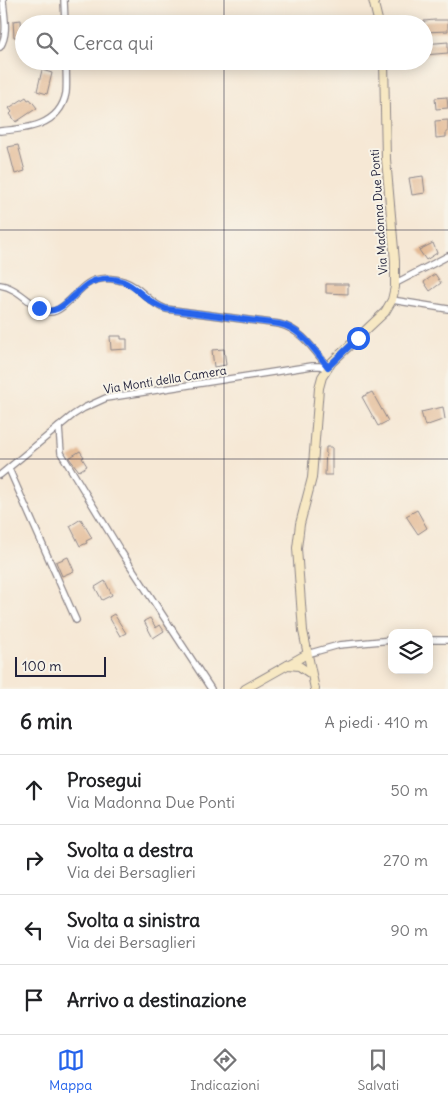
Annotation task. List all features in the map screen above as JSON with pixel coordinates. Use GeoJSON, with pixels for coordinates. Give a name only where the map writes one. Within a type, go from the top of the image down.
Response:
{"type":"FeatureCollection","features":[{"type":"Feature","properties":{"kind":"main road"},"geometry":{"type":"LineString","coordinates":[[373,0],[377,15]]}},
{"type":"Feature","properties":{"kind":"main road","name":"Via Madonna Due Ponti"},"geometry":{"type":"LineString","coordinates":[[315,689],[302,623],[298,542],[301,519],[312,478],[318,392],[322,377],[328,368],[384,314],[392,300],[396,283],[386,159],[384,70]]}},
{"type":"Feature","properties":{"kind":"main road"},"geometry":{"type":"LineString","coordinates":[[245,689],[307,654]]}},
{"type":"Feature","properties":{"kind":"main road"},"geometry":{"type":"LineString","coordinates":[[286,665],[299,666],[311,674]]}},
{"type":"Feature","properties":{"kind":"street"},"geometry":{"type":"LineString","coordinates":[[0,47],[6,30],[3,0]]}},
{"type":"Feature","properties":{"kind":"street"},"geometry":{"type":"LineString","coordinates":[[64,0],[65,15]]}},
{"type":"Feature","properties":{"kind":"street"},"geometry":{"type":"LineString","coordinates":[[0,131],[36,127],[58,110],[66,92],[66,70]]}},
{"type":"Feature","properties":{"kind":"street"},"geometry":{"type":"LineString","coordinates":[[396,283],[448,256]]}},
{"type":"Feature","properties":{"kind":"street"},"geometry":{"type":"LineString","coordinates":[[0,285],[16,290],[39,308],[50,312],[60,309],[72,296],[90,283],[106,279],[118,280],[133,286],[157,306],[166,309],[289,326],[303,338],[328,368]]}},
{"type":"Feature","properties":{"kind":"street"},"geometry":{"type":"LineString","coordinates":[[392,300],[448,309]]}},
{"type":"Feature","properties":{"kind":"street","name":"Via Monti della Camera"},"geometry":{"type":"LineString","coordinates":[[0,476],[59,426],[84,408],[111,397],[315,366],[328,368]]}},
{"type":"Feature","properties":{"kind":"street"},"geometry":{"type":"LineString","coordinates":[[59,426],[61,453],[120,550],[211,689]]}},
{"type":"Feature","properties":{"kind":"street"},"geometry":{"type":"LineString","coordinates":[[9,469],[76,620]]}},
{"type":"Feature","properties":{"kind":"street"},"geometry":{"type":"LineString","coordinates":[[307,654],[339,645],[388,640]]}},
{"type":"Feature","properties":{"kind":"street"},"geometry":{"type":"LineString","coordinates":[[433,640],[448,640]]}},
{"type":"Feature","properties":{"kind":"building"},"geometry":{"type":"Polygon","coordinates":[[[433,20],[448,20],[448,31],[433,32],[433,20]]]}},
{"type":"Feature","properties":{"kind":"building"},"geometry":{"type":"Polygon","coordinates":[[[13,21],[15,21],[15,37],[14,37],[13,21]]]}},
{"type":"Feature","properties":{"kind":"building"},"geometry":{"type":"Polygon","coordinates":[[[448,42],[448,53],[433,54],[433,43],[448,42]]]}},
{"type":"Feature","properties":{"kind":"building"},"geometry":{"type":"Polygon","coordinates":[[[42,70],[52,73],[47,94],[37,91],[42,70]]]}},
{"type":"Feature","properties":{"kind":"building"},"geometry":{"type":"Polygon","coordinates":[[[26,97],[37,108],[16,122],[10,114],[12,112],[9,108],[26,97]]]}},
{"type":"Feature","properties":{"kind":"building"},"geometry":{"type":"Polygon","coordinates":[[[447,97],[448,108],[436,109],[435,98],[447,97]]]}},
{"type":"Feature","properties":{"kind":"building"},"geometry":{"type":"Polygon","coordinates":[[[448,120],[446,137],[436,138],[435,121],[448,120]]]}},
{"type":"Feature","properties":{"kind":"building"},"geometry":{"type":"Polygon","coordinates":[[[18,145],[25,171],[15,174],[8,147],[18,145]]]}},
{"type":"Feature","properties":{"kind":"building"},"geometry":{"type":"Polygon","coordinates":[[[423,176],[425,193],[412,195],[409,178],[423,176]]]}},
{"type":"Feature","properties":{"kind":"building"},"geometry":{"type":"Polygon","coordinates":[[[433,243],[437,253],[426,260],[419,250],[433,243]]]}},
{"type":"Feature","properties":{"kind":"building"},"geometry":{"type":"Polygon","coordinates":[[[435,274],[441,283],[430,291],[424,282],[435,274]]]}},
{"type":"Feature","properties":{"kind":"building"},"geometry":{"type":"Polygon","coordinates":[[[326,284],[348,284],[348,294],[326,293],[326,284]]]}},
{"type":"Feature","properties":{"kind":"building"},"geometry":{"type":"Polygon","coordinates":[[[110,336],[121,336],[121,339],[127,339],[127,349],[111,350],[110,336]]]}},
{"type":"Feature","properties":{"kind":"building"},"geometry":{"type":"Polygon","coordinates":[[[224,349],[226,365],[214,367],[212,350],[224,349]]]}},
{"type":"Feature","properties":{"kind":"building"},"geometry":{"type":"Polygon","coordinates":[[[372,392],[388,421],[378,426],[362,397],[372,392]]]}},
{"type":"Feature","properties":{"kind":"building"},"geometry":{"type":"Polygon","coordinates":[[[443,407],[445,419],[425,426],[421,412],[443,407]]]}},
{"type":"Feature","properties":{"kind":"building"},"geometry":{"type":"Polygon","coordinates":[[[326,447],[332,447],[332,475],[325,475],[326,447]]]}},
{"type":"Feature","properties":{"kind":"building"},"geometry":{"type":"Polygon","coordinates":[[[80,451],[87,466],[79,471],[69,458],[80,451]]]}},
{"type":"Feature","properties":{"kind":"building"},"geometry":{"type":"Polygon","coordinates":[[[417,510],[427,528],[418,534],[406,516],[417,510]]]}},
{"type":"Feature","properties":{"kind":"building"},"geometry":{"type":"Polygon","coordinates":[[[81,519],[92,538],[80,546],[70,526],[81,519]]]}},
{"type":"Feature","properties":{"kind":"building"},"geometry":{"type":"Polygon","coordinates":[[[68,557],[74,571],[62,576],[56,562],[68,557]]]}},
{"type":"Feature","properties":{"kind":"building"},"geometry":{"type":"Polygon","coordinates":[[[105,581],[112,595],[102,600],[95,587],[105,581]]]}},
{"type":"Feature","properties":{"kind":"building"},"geometry":{"type":"Polygon","coordinates":[[[114,614],[126,633],[120,636],[109,617],[114,614]]]}},
{"type":"Feature","properties":{"kind":"building"},"geometry":{"type":"Polygon","coordinates":[[[150,618],[156,628],[160,625],[164,631],[153,638],[144,621],[150,618]]]}},
{"type":"Feature","properties":{"kind":"route"},"geometry":{"type":"LineString","coordinates":[[39,308],[50,312],[57,310],[88,284],[97,280],[110,279],[130,284],[157,306],[166,309],[289,326],[298,332],[328,367],[339,354],[358,338]]}}]}
